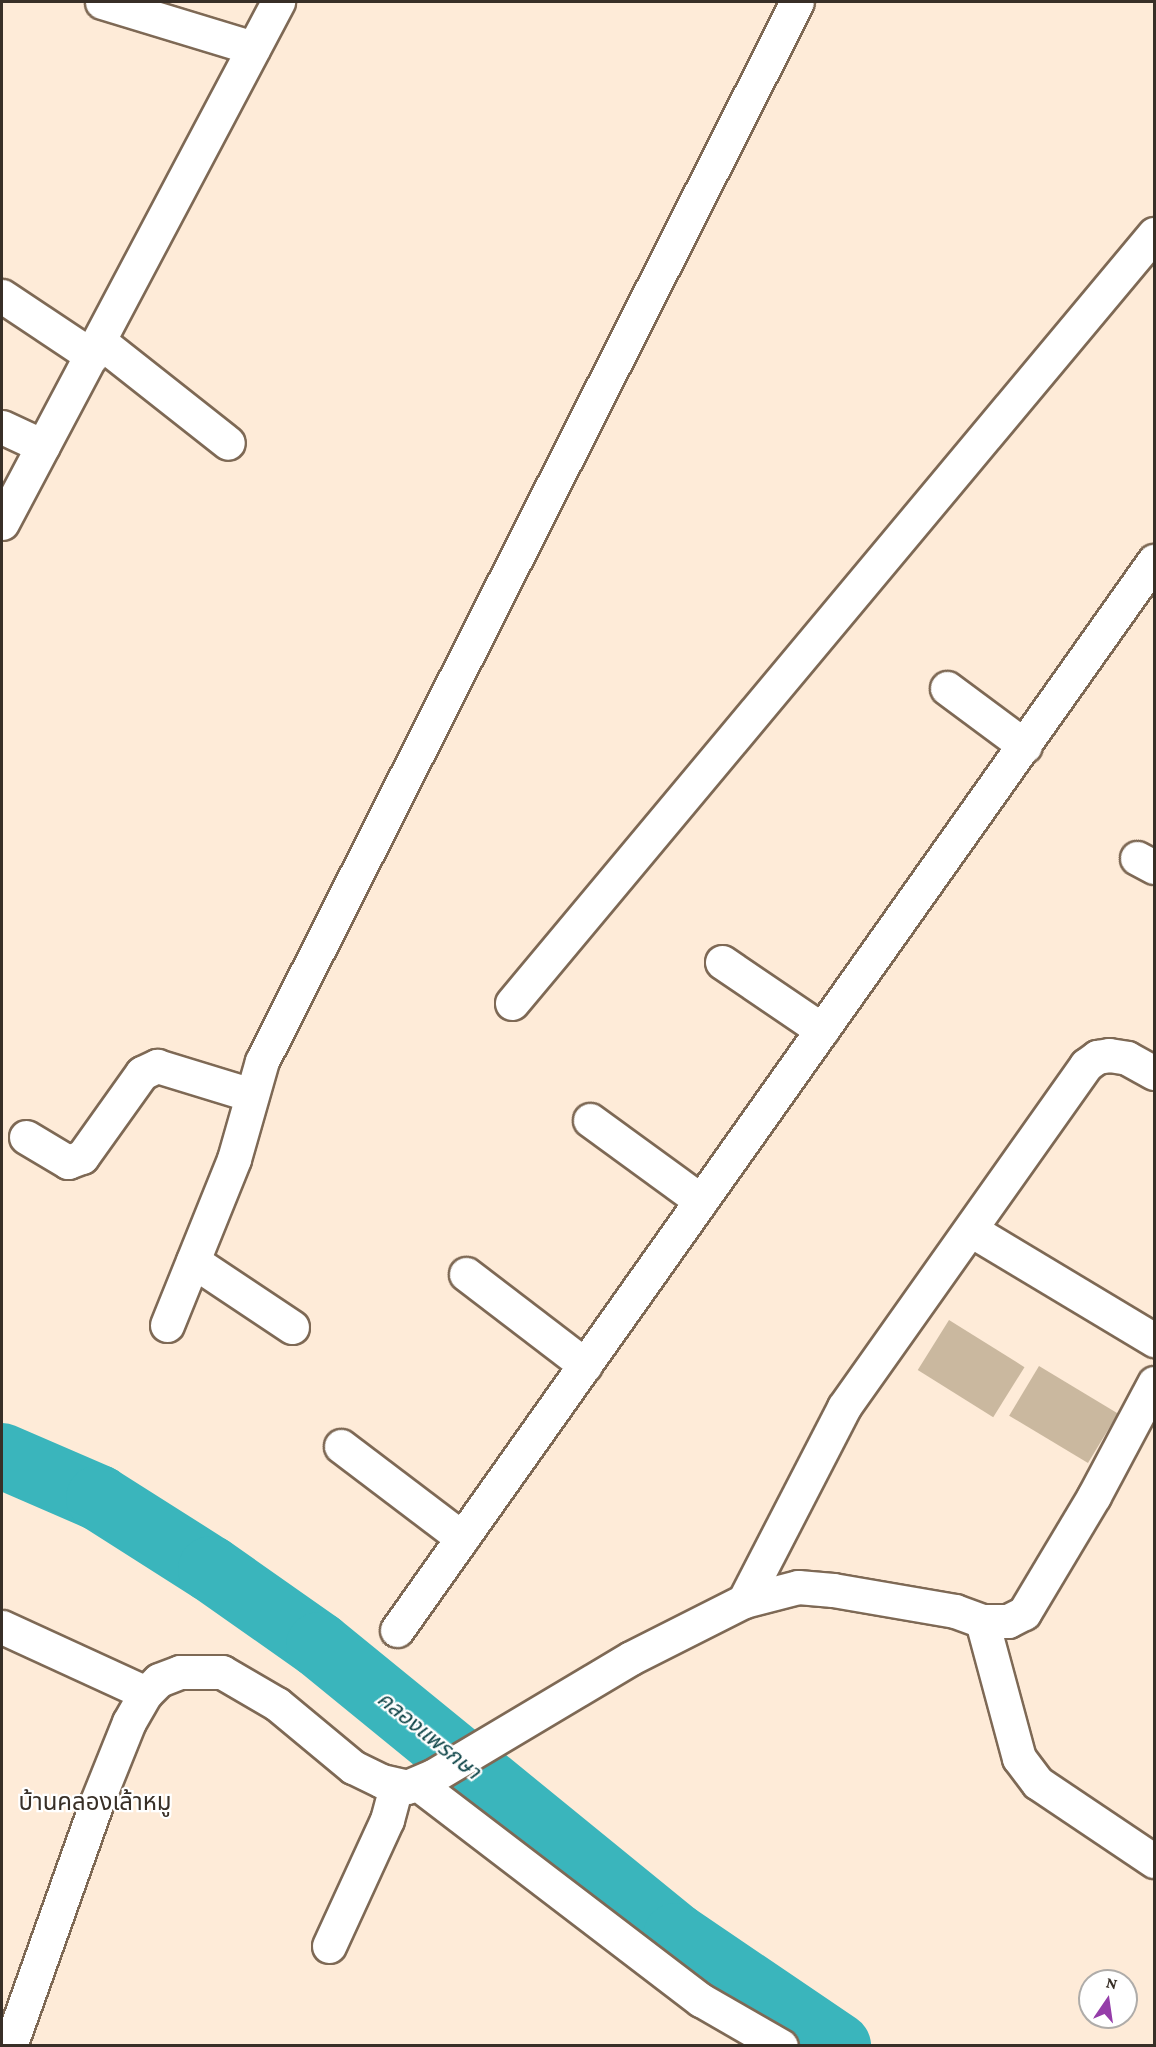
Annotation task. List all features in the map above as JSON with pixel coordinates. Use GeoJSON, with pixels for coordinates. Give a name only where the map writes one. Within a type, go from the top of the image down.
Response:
{"type":"FeatureCollection","features":[{"type":"Feature","properties":{"kind":"street"},"geometry":{"type":"LineString","coordinates":[[102,2],[253,48]]}},
{"type":"Feature","properties":{"kind":"street"},"geometry":{"type":"LineString","coordinates":[[2,523],[278,2]]}},
{"type":"Feature","properties":{"kind":"street"},"geometry":{"type":"LineString","coordinates":[[167,1325],[234,1159],[252,1095],[276,1033],[797,2]]}},
{"type":"Feature","properties":{"kind":"street"},"geometry":{"type":"LineString","coordinates":[[512,1003],[1155,234]]}},
{"type":"Feature","properties":{"kind":"street"},"geometry":{"type":"LineString","coordinates":[[2,297],[96,348],[228,443]]}},
{"type":"Feature","properties":{"kind":"street"},"geometry":{"type":"LineString","coordinates":[[2,428],[43,446]]}},
{"type":"Feature","properties":{"kind":"street"},"geometry":{"type":"LineString","coordinates":[[397,1630],[1155,561]]}},
{"type":"Feature","properties":{"kind":"street"},"geometry":{"type":"LineString","coordinates":[[948,687],[1025,746]]}},
{"type":"Feature","properties":{"kind":"street"},"geometry":{"type":"LineString","coordinates":[[722,962],[822,1030]]}},
{"type":"Feature","properties":{"kind":"street"},"geometry":{"type":"LineString","coordinates":[[744,1601],[844,1407],[1086,1065],[1097,1057],[1109,1054],[1127,1058],[1155,1074]]}},
{"type":"Feature","properties":{"kind":"street"},"geometry":{"type":"LineString","coordinates":[[26,1137],[68,1161],[82,1157],[142,1073],[157,1066],[252,1095]]}},
{"type":"Feature","properties":{"kind":"street"},"geometry":{"type":"LineString","coordinates":[[590,1120],[700,1201]]}},
{"type":"Feature","properties":{"kind":"street"},"geometry":{"type":"LineString","coordinates":[[971,1230],[1155,1340]]}},
{"type":"Feature","properties":{"kind":"street"},"geometry":{"type":"LineString","coordinates":[[193,1261],[292,1327]]}},
{"type":"Feature","properties":{"kind":"street"},"geometry":{"type":"LineString","coordinates":[[466,1275],[585,1365]]}},
{"type":"Feature","properties":{"kind":"street"},"geometry":{"type":"LineString","coordinates":[[329,1946],[387,1820],[416,1782],[480,1748],[631,1658],[744,1601],[798,1587],[833,1590],[955,1611],[982,1621],[1008,1621],[1024,1613],[1094,1496],[1155,1383]]}},
{"type":"Feature","properties":{"kind":"street"},"geometry":{"type":"LineString","coordinates":[[341,1446],[462,1538]]}},
{"type":"Feature","properties":{"kind":"street"},"geometry":{"type":"LineString","coordinates":[[982,1621],[1019,1758],[1038,1783],[1155,1861]]}},
{"type":"Feature","properties":{"kind":"street"},"geometry":{"type":"LineString","coordinates":[[2,1627],[146,1693]]}},
{"type":"Feature","properties":{"kind":"street"},"geometry":{"type":"LineString","coordinates":[[10,2046],[96,1804],[129,1722],[146,1693],[159,1680],[180,1672],[222,1672],[277,1704],[353,1767],[416,1782],[701,2000],[781,2046]]}},
{"type":"Feature","properties":{"kind":"building"},"geometry":{"type":"Polygon","coordinates":[[[949,1320],[1024,1367],[993,1417],[918,1370],[949,1320]]]}},
{"type":"Feature","properties":{"kind":"building"},"geometry":{"type":"Polygon","coordinates":[[[1039,1366],[1118,1413],[1088,1463],[1009,1416],[1039,1366]]]}},
{"type":"Feature","properties":{"kind":"waterway","name":"คลองแพรกษา"},"geometry":{"type":"LineString","coordinates":[[2,1456],[99,1498],[211,1569],[319,1645],[676,1936],[838,2046]]}},
{"type":"Feature","properties":{"kind":"district","name":"บ้านคลองเล้าหมู"},"geometry":{"type":"Point","coordinates":[95,1802]}}]}
